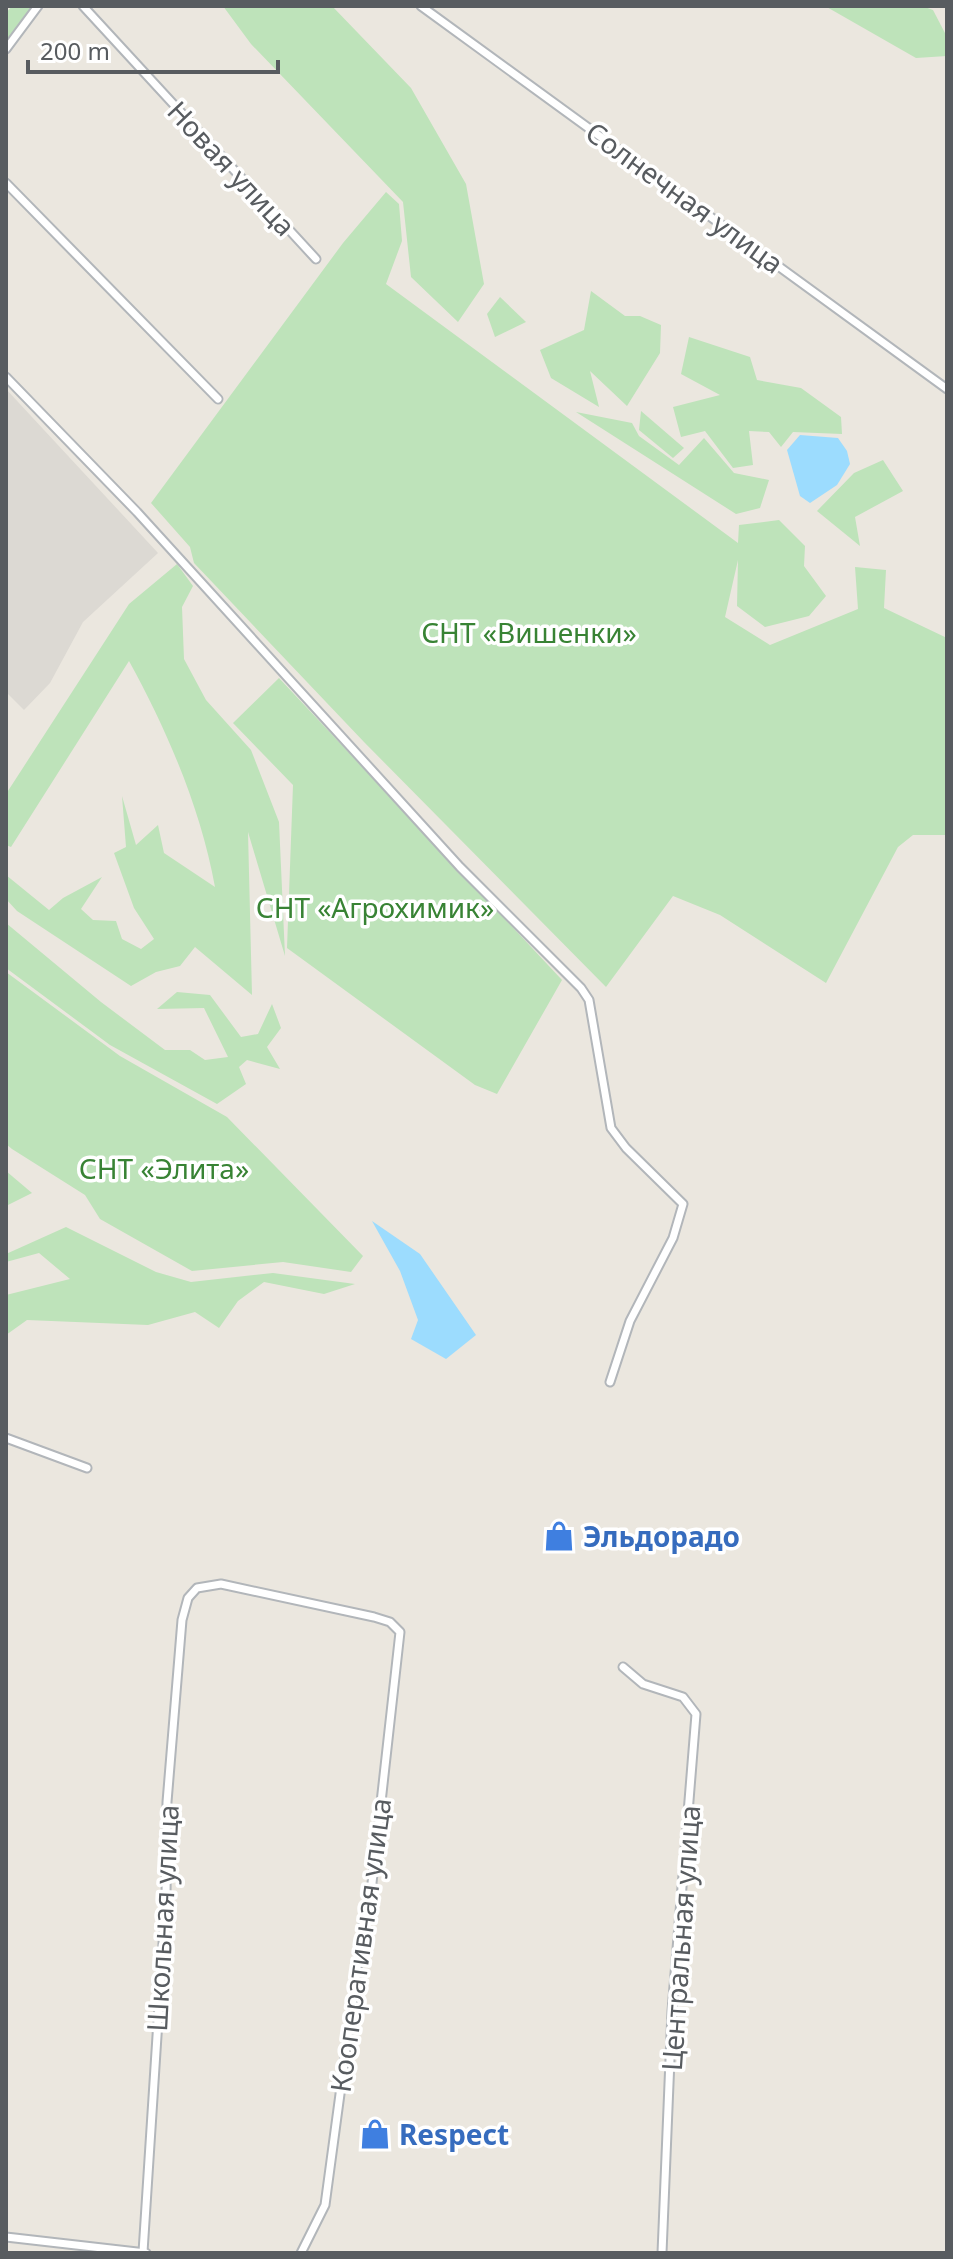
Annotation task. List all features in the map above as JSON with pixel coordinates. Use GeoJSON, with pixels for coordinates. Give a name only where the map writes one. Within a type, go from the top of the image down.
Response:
{"type":"FeatureCollection","features":[{"type":"Feature","properties":{"kind":"street"},"geometry":{"type":"LineString","coordinates":[[6,49],[38,6]]}},
{"type":"Feature","properties":{"kind":"street","name":"Новая улица"},"geometry":{"type":"LineString","coordinates":[[83,6],[316,259]]}},
{"type":"Feature","properties":{"kind":"street","name":"Солнечная улица"},"geometry":{"type":"LineString","coordinates":[[421,6],[947,389]]}},
{"type":"Feature","properties":{"kind":"street"},"geometry":{"type":"LineString","coordinates":[[6,183],[218,399]]}},
{"type":"Feature","properties":{"kind":"street"},"geometry":{"type":"LineString","coordinates":[[6,377],[137,512],[460,867],[570,975],[589,1000],[611,1128],[626,1148],[683,1204],[673,1238],[630,1321],[610,1382]]}},
{"type":"Feature","properties":{"kind":"street"},"geometry":{"type":"LineString","coordinates":[[6,1438],[87,1468]]}},
{"type":"Feature","properties":{"kind":"street","name":"Кооперативная улица"},"geometry":{"type":"LineString","coordinates":[[197,1588],[221,1584],[330,1605],[390,1622],[400,1632],[371,1892],[363,1924],[325,2205],[301,2253]]}},
{"type":"Feature","properties":{"kind":"street","name":"Школьная улица"},"geometry":{"type":"LineString","coordinates":[[144,2253],[182,1620],[188,1598],[197,1588]]}},
{"type":"Feature","properties":{"kind":"street","name":"Центральная улица"},"geometry":{"type":"LineString","coordinates":[[623,1667],[643,1684],[683,1697],[696,1714],[672,2011],[662,2253]]}},
{"type":"Feature","properties":{"kind":"street"},"geometry":{"type":"LineString","coordinates":[[6,2237],[144,2253]]}},
{"type":"Feature","properties":{"kind":"street"},"geometry":{"type":"LineString","coordinates":[[51,2253],[52,2243]]}},
{"type":"Feature","properties":{"kind":"shaded area"},"geometry":{"type":"Polygon","coordinates":[[[6,389],[158,553],[83,622],[50,683],[24,710],[6,692],[6,389]]]}},
{"type":"Feature","properties":{"kind":"green space"},"geometry":{"type":"Polygon","coordinates":[[[12,6],[32,6],[6,41],[6,13],[12,6]]]}},
{"type":"Feature","properties":{"kind":"green space"},"geometry":{"type":"Polygon","coordinates":[[[223,6],[332,6],[411,88],[466,184],[484,284],[458,322],[411,277],[403,202],[251,44],[223,6]]]}},
{"type":"Feature","properties":{"kind":"green space"},"geometry":{"type":"Polygon","coordinates":[[[825,6],[922,6],[933,10],[947,37],[947,56],[916,58],[825,6]]]}},
{"type":"Feature","properties":{"kind":"green space","name":"СНТ «Вишенки»"},"geometry":{"type":"Polygon","coordinates":[[[386,192],[399,204],[402,241],[386,284],[738,543],[739,525],[779,520],[805,546],[804,566],[826,596],[809,616],[765,627],[737,606],[738,560],[725,617],[770,645],[858,609],[855,567],[886,570],[884,608],[947,638],[947,835],[913,835],[898,847],[826,983],[720,915],[673,896],[606,987],[364,742],[194,563],[190,547],[151,503],[343,243],[386,192]]]}},
{"type":"Feature","properties":{"kind":"green space"},"geometry":{"type":"Polygon","coordinates":[[[591,291],[625,316],[640,316],[661,325],[660,353],[627,406],[590,371],[599,407],[551,378],[540,350],[584,330],[591,291]]]}},
{"type":"Feature","properties":{"kind":"green space"},"geometry":{"type":"Polygon","coordinates":[[[500,297],[526,322],[495,337],[487,314],[500,297]]]}},
{"type":"Feature","properties":{"kind":"green space"},"geometry":{"type":"Polygon","coordinates":[[[689,337],[750,357],[757,380],[801,388],[841,417],[842,434],[793,432],[781,447],[769,432],[749,431],[753,465],[733,468],[705,431],[681,437],[673,407],[720,395],[681,374],[689,337]]]}},
{"type":"Feature","properties":{"kind":"green space"},"geometry":{"type":"Polygon","coordinates":[[[641,411],[684,448],[673,458],[639,430],[641,411]]]}},
{"type":"Feature","properties":{"kind":"green space"},"geometry":{"type":"Polygon","coordinates":[[[576,412],[632,423],[639,436],[679,465],[704,438],[734,473],[769,480],[760,508],[736,514],[576,412]]]}},
{"type":"Feature","properties":{"kind":"green space"},"geometry":{"type":"Polygon","coordinates":[[[883,460],[903,491],[855,517],[860,546],[817,511],[854,473],[883,460]]]}},
{"type":"Feature","properties":{"kind":"green space"},"geometry":{"type":"Polygon","coordinates":[[[177,564],[193,586],[182,607],[184,659],[206,700],[251,750],[279,822],[285,956],[248,832],[252,995],[195,947],[180,966],[156,972],[131,986],[17,911],[6,899],[6,875],[49,910],[63,898],[102,877],[81,909],[93,920],[116,921],[122,939],[141,949],[154,939],[134,908],[114,853],[126,847],[122,796],[136,845],[158,825],[164,853],[215,887],[192,799],[156,714],[129,661],[11,847],[6,845],[6,794],[129,604],[177,564]]]}},
{"type":"Feature","properties":{"kind":"green space","name":"СНТ «Агрохимик»"},"geometry":{"type":"Polygon","coordinates":[[[279,678],[562,980],[497,1094],[475,1085],[287,948],[293,785],[233,723],[279,678]]]}},
{"type":"Feature","properties":{"kind":"green space"},"geometry":{"type":"Polygon","coordinates":[[[6,923],[101,1002],[165,1050],[190,1050],[205,1060],[228,1057],[204,1008],[157,1009],[177,992],[210,995],[241,1037],[258,1034],[272,1004],[281,1028],[267,1047],[280,1069],[247,1060],[239,1067],[246,1084],[217,1104],[110,1045],[6,968],[6,923]]]}},
{"type":"Feature","properties":{"kind":"green space","name":"СНТ «Элита»"},"geometry":{"type":"Polygon","coordinates":[[[6,972],[120,1056],[227,1117],[363,1256],[351,1272],[283,1262],[192,1271],[100,1219],[85,1195],[6,1144],[6,972]]]}},
{"type":"Feature","properties":{"kind":"green space"},"geometry":{"type":"Polygon","coordinates":[[[6,1171],[32,1193],[6,1206],[6,1171]]]}},
{"type":"Feature","properties":{"kind":"green space"},"geometry":{"type":"Polygon","coordinates":[[[66,1227],[156,1272],[191,1282],[273,1273],[355,1284],[324,1294],[264,1282],[238,1301],[219,1328],[195,1312],[148,1325],[27,1320],[6,1335],[6,1295],[70,1279],[39,1253],[6,1262],[6,1254],[66,1227]]]}},
{"type":"Feature","properties":{"kind":"water"},"geometry":{"type":"Polygon","coordinates":[[[800,435],[838,438],[847,451],[850,464],[837,485],[810,503],[800,496],[787,450],[800,435]]]}},
{"type":"Feature","properties":{"kind":"water"},"geometry":{"type":"Polygon","coordinates":[[[372,1221],[420,1254],[476,1335],[446,1359],[411,1339],[418,1320],[400,1271],[372,1221]]]}},
{"type":"Feature","properties":{"kind":"place","name":"Эльдорадо"},"geometry":{"type":"Point","coordinates":[559,1536]}},
{"type":"Feature","properties":{"kind":"place","name":"Respect"},"geometry":{"type":"Point","coordinates":[375,2134]}}]}
